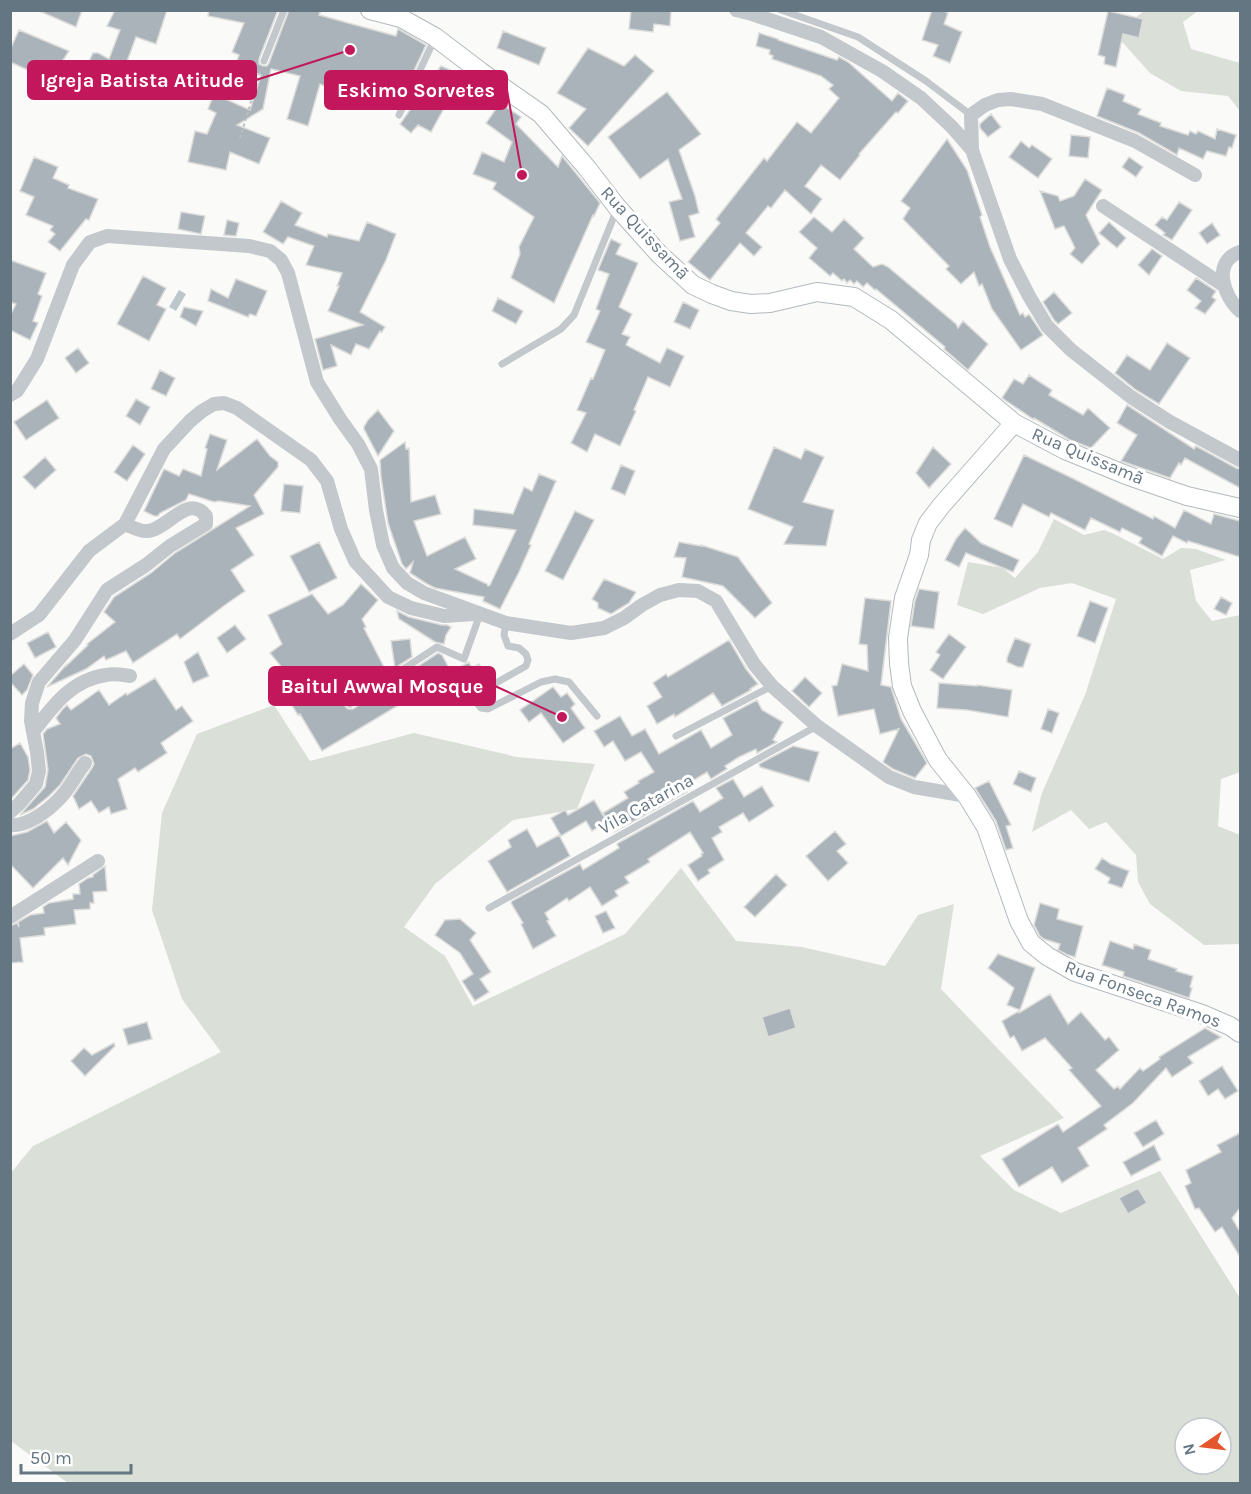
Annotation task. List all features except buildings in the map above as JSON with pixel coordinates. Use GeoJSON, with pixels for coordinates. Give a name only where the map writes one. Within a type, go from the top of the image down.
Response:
{"type":"FeatureCollection","features":[{"type":"Feature","properties":{"kind":"street","name":"Rua Quissamã"},"geometry":{"type":"LineString","coordinates":[[370,10],[401,18],[435,37],[541,114],[617,207],[659,254],[693,285],[731,301],[751,303],[770,303],[817,292],[854,297],[891,320],[1014,423],[1065,450],[1126,475],[1187,496],[1240,508]]}},
{"type":"Feature","properties":{"kind":"street"},"geometry":{"type":"LineString","coordinates":[[736,10],[756,12],[821,38],[882,71],[921,98],[952,127],[972,150]]}},
{"type":"Feature","properties":{"kind":"street"},"geometry":{"type":"LineString","coordinates":[[1195,175],[1135,141],[1042,104],[1011,99],[998,100],[985,105],[971,115],[972,150],[1010,259],[1047,326],[1071,350],[1131,397],[1170,422],[1240,460]]}},
{"type":"Feature","properties":{"kind":"street"},"geometry":{"type":"LineString","coordinates":[[1103,206],[1223,285]]}},
{"type":"Feature","properties":{"kind":"street"},"geometry":{"type":"LineString","coordinates":[[10,395],[17,391],[37,359],[73,265],[90,242],[107,236],[129,237],[249,246],[270,251],[281,260],[288,273],[317,382],[358,444],[372,470],[376,510],[383,544],[393,568],[407,583],[424,593],[506,623],[571,633],[604,628],[660,595],[680,590],[698,591],[716,601],[754,664],[772,687],[817,726],[889,777],[914,787],[967,796]]}},
{"type":"Feature","properties":{"kind":"street"},"geometry":{"type":"LineString","coordinates":[[1240,252],[1227,259],[1223,270],[1223,285],[1227,296],[1240,311]]}},
{"type":"Feature","properties":{"kind":"street"},"geometry":{"type":"LineString","coordinates":[[10,634],[39,615],[89,551],[125,524],[164,449],[202,411],[214,404],[224,403],[237,408],[311,460],[327,481],[341,529],[355,561],[388,597],[411,608],[444,616],[480,614]]}},
{"type":"Feature","properties":{"kind":"street","name":"Rua Fonseca Ramos"},"geometry":{"type":"LineString","coordinates":[[1014,423],[928,523],[904,598],[898,638],[902,686],[912,711],[938,760],[967,796],[986,827],[1019,921],[1031,943],[1047,956],[1075,972],[1202,1014],[1240,1033]]}},
{"type":"Feature","properties":{"kind":"street"},"geometry":{"type":"LineString","coordinates":[[10,812],[36,784],[39,771],[31,721],[32,703],[39,682],[75,640],[107,590],[206,524],[206,516],[198,509],[192,508],[181,512],[158,528],[146,531],[125,524]]}},
{"type":"Feature","properties":{"kind":"street"},"geometry":{"type":"LineString","coordinates":[[33,732],[66,692],[87,680],[108,674],[130,676]]}},
{"type":"Feature","properties":{"kind":"street"},"geometry":{"type":"LineString","coordinates":[[10,825],[16,826],[32,820],[47,809],[60,798],[85,763]]}},
{"type":"Feature","properties":{"kind":"street"},"geometry":{"type":"LineString","coordinates":[[10,917],[98,861]]}},
{"type":"Feature","properties":{"kind":"lane"},"geometry":{"type":"LineString","coordinates":[[264,61],[284,10]]}},
{"type":"Feature","properties":{"kind":"lane"},"geometry":{"type":"LineString","coordinates":[[781,10],[858,37],[926,81],[971,115]]}},
{"type":"Feature","properties":{"kind":"lane"},"geometry":{"type":"LineString","coordinates":[[399,115],[435,37]]}},
{"type":"Feature","properties":{"kind":"lane"},"geometry":{"type":"LineString","coordinates":[[502,364],[561,329],[574,315],[617,207]]}},
{"type":"Feature","properties":{"kind":"lane"},"geometry":{"type":"LineString","coordinates":[[350,704],[436,647],[464,659],[480,614]]}},
{"type":"Feature","properties":{"kind":"lane"},"geometry":{"type":"LineString","coordinates":[[506,623],[504,635],[508,646],[519,648],[526,654],[528,660],[526,666],[480,692],[477,703],[482,708],[489,709],[541,682],[555,679],[569,682],[597,716]]}},
{"type":"Feature","properties":{"kind":"lane"},"geometry":{"type":"LineString","coordinates":[[676,736],[772,687]]}},
{"type":"Feature","properties":{"kind":"lane","name":"Vila Catarina"},"geometry":{"type":"LineString","coordinates":[[489,908],[817,726]]}},
{"type":"Feature","properties":{"kind":"path"},"geometry":{"type":"LineString","coordinates":[[240,138],[264,61]]}},
{"type":"Feature","properties":{"kind":"shaded area"},"geometry":{"type":"Polygon","coordinates":[[[1144,11],[1198,11],[1183,22],[1191,49],[1240,63],[1240,111],[1228,96],[1181,91],[1150,73],[1115,34],[1144,11]]]}},
{"type":"Feature","properties":{"kind":"shaded area"},"geometry":{"type":"Polygon","coordinates":[[[179,290],[186,294],[176,311],[169,307],[179,290]]]}},
{"type":"Feature","properties":{"kind":"shaded area"},"geometry":{"type":"Polygon","coordinates":[[[1054,519],[1084,535],[1104,530],[1163,559],[1181,548],[1196,549],[1226,560],[1190,570],[1196,601],[1212,621],[1240,615],[1240,772],[1221,779],[1218,826],[1240,835],[1240,944],[1204,945],[1150,904],[1138,882],[1136,855],[1106,822],[1089,829],[1071,810],[1032,832],[1042,793],[1085,695],[1116,599],[1072,583],[1040,588],[983,614],[957,605],[968,562],[1003,568],[1015,578],[1038,552],[1054,519]]]}},
{"type":"Feature","properties":{"kind":"shaded area"},"geometry":{"type":"Polygon","coordinates":[[[274,705],[310,761],[414,733],[517,757],[595,764],[577,809],[513,820],[435,884],[404,927],[445,956],[473,1006],[625,934],[681,868],[736,941],[802,947],[885,966],[918,915],[954,904],[941,989],[1064,1118],[980,1156],[1014,1190],[1061,1213],[1160,1171],[1240,1298],[1240,1483],[68,1483],[11,1441],[10,1174],[33,1146],[221,1052],[182,999],[152,910],[162,813],[197,734],[274,705]]]}},
{"type":"Feature","properties":{"kind":"place","name":"Igreja Batista Atitude"},"geometry":{"type":"Point","coordinates":[350,50]}},
{"type":"Feature","properties":{"kind":"place","name":"Eskimo Sorvetes"},"geometry":{"type":"Point","coordinates":[522,175]}},
{"type":"Feature","properties":{"kind":"place","name":"Baitul Awwal Mosque"},"geometry":{"type":"Point","coordinates":[562,717]}}]}
